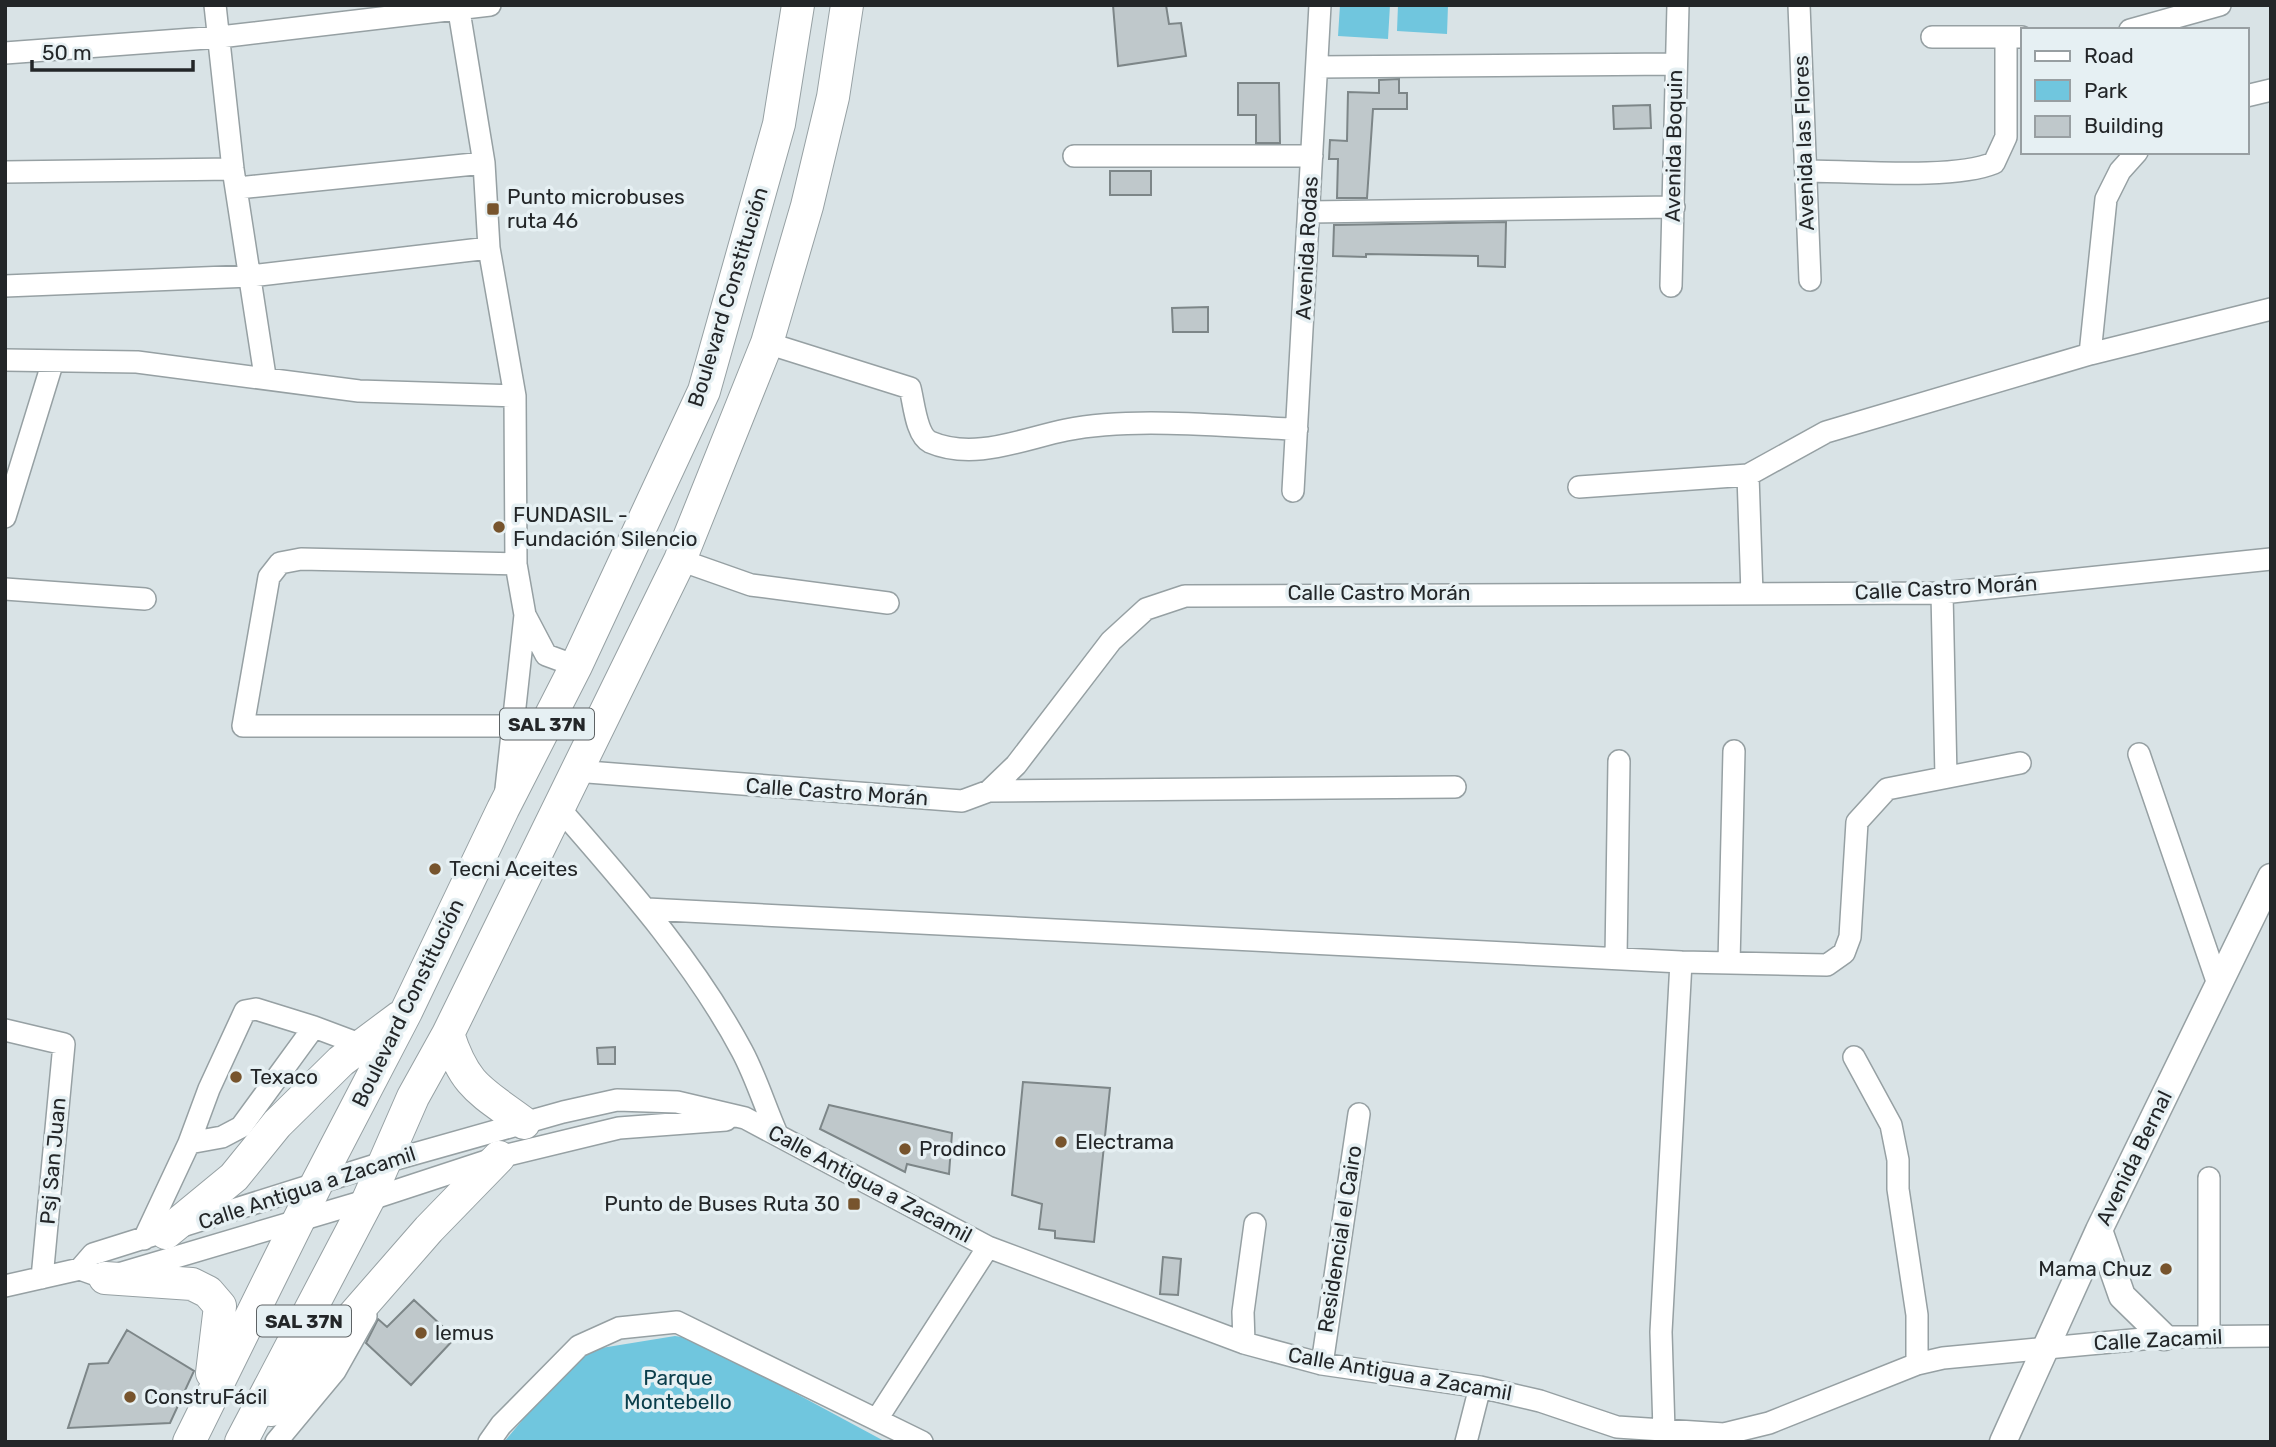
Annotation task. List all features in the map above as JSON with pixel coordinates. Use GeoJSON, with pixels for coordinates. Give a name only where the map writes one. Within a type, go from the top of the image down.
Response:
{"type":"FeatureCollection","features":[{"type":"Feature","properties":{"kind":"highway","name":"Boulevard Constitución"},"geometry":{"type":"LineString","coordinates":[[189,1442],[317,1183],[406,1012],[503,809],[576,666],[704,391],[779,124],[798,5]]}},
{"type":"Feature","properties":{"kind":"highway","name":"Boulevard Constitución"},"geometry":{"type":"LineString","coordinates":[[241,1442],[368,1200],[413,1097],[448,1034],[680,560],[767,343],[807,205],[830,111],[847,5]]}},
{"type":"Feature","properties":{"kind":"highway"},"geometry":{"type":"LineString","coordinates":[[155,1236],[234,1177],[277,1124],[341,1061],[406,1012]]}},
{"type":"Feature","properties":{"kind":"highway"},"geometry":{"type":"LineString","coordinates":[[448,1034],[459,1067],[474,1086],[524,1123]]}},
{"type":"Feature","properties":{"kind":"highway"},"geometry":{"type":"LineString","coordinates":[[241,1442],[377,1287],[499,1157]]}},
{"type":"Feature","properties":{"kind":"highway"},"geometry":{"type":"LineString","coordinates":[[93,1274],[192,1284],[208,1292],[220,1306],[219,1338],[205,1409]]}},
{"type":"Feature","properties":{"kind":"main road","name":"Avenida Bernal"},"geometry":{"type":"LineString","coordinates":[[2003,1442],[2099,1230],[2271,877]]}},
{"type":"Feature","properties":{"kind":"main road"},"geometry":{"type":"LineString","coordinates":[[2099,1230],[2122,1296],[2164,1336]]}},
{"type":"Feature","properties":{"kind":"street"},"geometry":{"type":"LineString","coordinates":[[215,5],[236,179],[265,376]]}},
{"type":"Feature","properties":{"kind":"street"},"geometry":{"type":"LineString","coordinates":[[5,52],[220,37],[490,5]]}},
{"type":"Feature","properties":{"kind":"street","name":"Avenida Rodas"},"geometry":{"type":"LineString","coordinates":[[1293,491],[1320,5]]}},
{"type":"Feature","properties":{"kind":"street","name":"Avenida Boquin"},"geometry":{"type":"LineString","coordinates":[[1671,286],[1678,5]]}},
{"type":"Feature","properties":{"kind":"street","name":"Avenida las Flores"},"geometry":{"type":"LineString","coordinates":[[1799,5],[1810,280]]}},
{"type":"Feature","properties":{"kind":"street"},"geometry":{"type":"LineString","coordinates":[[2137,28],[2220,5]]}},
{"type":"Feature","properties":{"kind":"street"},"geometry":{"type":"LineString","coordinates":[[458,7],[484,163],[489,248],[515,396],[516,564],[525,615],[503,809]]}},
{"type":"Feature","properties":{"kind":"street"},"geometry":{"type":"LineString","coordinates":[[1806,170],[1952,171],[1977,170],[1994,163],[2007,137],[2014,37],[1932,37]]}},
{"type":"Feature","properties":{"kind":"street"},"geometry":{"type":"LineString","coordinates":[[1317,67],[1675,64]]}},
{"type":"Feature","properties":{"kind":"street"},"geometry":{"type":"LineString","coordinates":[[2248,96],[2271,90]]}},
{"type":"Feature","properties":{"kind":"street"},"geometry":{"type":"LineString","coordinates":[[2090,354],[2106,200],[2120,171],[2135,154]]}},
{"type":"Feature","properties":{"kind":"street"},"geometry":{"type":"LineString","coordinates":[[1074,156],[1312,156]]}},
{"type":"Feature","properties":{"kind":"street"},"geometry":{"type":"LineString","coordinates":[[5,172],[236,179],[484,163]]}},
{"type":"Feature","properties":{"kind":"street"},"geometry":{"type":"LineString","coordinates":[[1309,212],[1674,207]]}},
{"type":"Feature","properties":{"kind":"street"},"geometry":{"type":"LineString","coordinates":[[5,286],[251,275],[489,248]]}},
{"type":"Feature","properties":{"kind":"street"},"geometry":{"type":"LineString","coordinates":[[1579,486],[1748,475],[1826,432],[2090,354],[2271,309]]}},
{"type":"Feature","properties":{"kind":"street"},"geometry":{"type":"LineString","coordinates":[[767,343],[909,388],[921,433],[927,440],[954,449],[1002,446],[1108,423],[1297,429]]}},
{"type":"Feature","properties":{"kind":"street"},"geometry":{"type":"LineString","coordinates":[[5,360],[136,362],[265,376],[359,391],[515,396]]}},
{"type":"Feature","properties":{"kind":"street"},"geometry":{"type":"LineString","coordinates":[[5,517],[53,360]]}},
{"type":"Feature","properties":{"kind":"street"},"geometry":{"type":"LineString","coordinates":[[1748,475],[1752,594]]}},
{"type":"Feature","properties":{"kind":"street"},"geometry":{"type":"LineString","coordinates":[[514,726],[243,726],[269,577],[280,563],[301,559],[516,564]]}},
{"type":"Feature","properties":{"kind":"street","name":"Calle Castro Morán"},"geometry":{"type":"LineString","coordinates":[[575,771],[918,799],[962,800],[989,790],[1016,765],[1111,641],[1146,610],[1185,596],[1459,592],[1942,593],[2271,559]]}},
{"type":"Feature","properties":{"kind":"street"},"geometry":{"type":"LineString","coordinates":[[680,560],[751,585],[888,603]]}},
{"type":"Feature","properties":{"kind":"street"},"geometry":{"type":"LineString","coordinates":[[5,589],[145,599]]}},
{"type":"Feature","properties":{"kind":"street"},"geometry":{"type":"LineString","coordinates":[[1942,593],[1946,777]]}},
{"type":"Feature","properties":{"kind":"street"},"geometry":{"type":"LineString","coordinates":[[525,615],[546,655],[576,666]]}},
{"type":"Feature","properties":{"kind":"street"},"geometry":{"type":"LineString","coordinates":[[1729,963],[1734,751]]}},
{"type":"Feature","properties":{"kind":"street"},"geometry":{"type":"LineString","coordinates":[[2139,754],[2218,984]]}},
{"type":"Feature","properties":{"kind":"street"},"geometry":{"type":"LineString","coordinates":[[1616,958],[1619,761]]}},
{"type":"Feature","properties":{"kind":"street"},"geometry":{"type":"LineString","coordinates":[[647,909],[1681,962],[1827,965],[1844,953],[1850,937],[1857,822],[1887,789],[2020,763]]}},
{"type":"Feature","properties":{"kind":"street"},"geometry":{"type":"LineString","coordinates":[[989,790],[1455,787]]}},
{"type":"Feature","properties":{"kind":"street"},"geometry":{"type":"LineString","coordinates":[[559,808],[647,909],[713,1001],[744,1053],[777,1134]]}},
{"type":"Feature","properties":{"kind":"street"},"geometry":{"type":"LineString","coordinates":[[1664,1431],[1661,1332],[1681,962]]}},
{"type":"Feature","properties":{"kind":"street"},"geometry":{"type":"LineString","coordinates":[[155,1236],[209,1089],[245,1011],[256,1009],[362,1045]]}},
{"type":"Feature","properties":{"kind":"street"},"geometry":{"type":"LineString","coordinates":[[189,1143],[222,1137],[241,1127],[314,1027]]}},
{"type":"Feature","properties":{"kind":"street","name":"Psj San Juan"},"geometry":{"type":"LineString","coordinates":[[5,1030],[64,1044],[42,1278]]}},
{"type":"Feature","properties":{"kind":"street"},"geometry":{"type":"LineString","coordinates":[[1854,1057],[1891,1125],[1898,1160],[1898,1189],[1917,1315],[1917,1364]]}},
{"type":"Feature","properties":{"kind":"street","name":"Calle Antigua a Zacamil"},"geometry":{"type":"LineString","coordinates":[[93,1274],[93,1254],[382,1163],[524,1123],[617,1101],[677,1102],[746,1118],[988,1247],[1244,1343],[1322,1364],[1480,1387],[1540,1401],[1616,1435],[1664,1431],[1724,1434],[1758,1426],[1917,1364],[1978,1353],[2045,1348]]}},
{"type":"Feature","properties":{"kind":"street","name":"Residencial el Cairo"},"geometry":{"type":"LineString","coordinates":[[1322,1364],[1359,1114]]}},
{"type":"Feature","properties":{"kind":"street","name":"Calle Antigua a Zacamil"},"geometry":{"type":"LineString","coordinates":[[5,1286],[42,1278],[93,1274],[300,1221],[499,1157],[619,1128],[746,1118]]}},
{"type":"Feature","properties":{"kind":"street"},"geometry":{"type":"LineString","coordinates":[[2209,1178],[2209,1336]]}},
{"type":"Feature","properties":{"kind":"street"},"geometry":{"type":"LineString","coordinates":[[1244,1343],[1243,1312],[1255,1224]]}},
{"type":"Feature","properties":{"kind":"street"},"geometry":{"type":"LineString","coordinates":[[877,1419],[988,1247]]}},
{"type":"Feature","properties":{"kind":"street"},"geometry":{"type":"LineString","coordinates":[[276,1442],[335,1371],[364,1321],[377,1287]]}},
{"type":"Feature","properties":{"kind":"street"},"geometry":{"type":"LineString","coordinates":[[489,1442],[501,1425],[579,1346],[619,1328],[677,1322],[922,1442]]}},
{"type":"Feature","properties":{"kind":"street","name":"Calle Zacamil"},"geometry":{"type":"LineString","coordinates":[[2045,1348],[2164,1336],[2271,1336]]}},
{"type":"Feature","properties":{"kind":"street"},"geometry":{"type":"LineString","coordinates":[[1466,1442],[1480,1387]]}},
{"type":"Feature","properties":{"kind":"green space"},"geometry":{"type":"Polygon","coordinates":[[[1340,5],[1390,5],[1388,39],[1338,36],[1340,5]]]}},
{"type":"Feature","properties":{"kind":"green space"},"geometry":{"type":"Polygon","coordinates":[[[1398,5],[1448,5],[1447,34],[1397,31],[1398,5]]]}},
{"type":"Feature","properties":{"kind":"green space","name":"Parque Montebello"},"geometry":{"type":"Polygon","coordinates":[[[675,1336],[695,1339],[886,1442],[504,1442],[539,1400],[589,1350],[675,1336]]]}},
{"type":"Feature","properties":{"kind":"building"},"geometry":{"type":"Polygon","coordinates":[[[1113,5],[1166,5],[1169,24],[1181,23],[1186,56],[1118,66],[1113,5]]]}},
{"type":"Feature","properties":{"kind":"building"},"geometry":{"type":"Polygon","coordinates":[[[1399,79],[1399,93],[1407,93],[1407,109],[1373,109],[1367,198],[1337,198],[1338,159],[1329,159],[1330,140],[1347,141],[1348,92],[1379,93],[1379,80],[1399,79]]]}},
{"type":"Feature","properties":{"kind":"building"},"geometry":{"type":"Polygon","coordinates":[[[1238,83],[1279,83],[1280,143],[1256,143],[1256,115],[1238,115],[1238,83]]]}},
{"type":"Feature","properties":{"kind":"building"},"geometry":{"type":"Polygon","coordinates":[[[1650,105],[1651,128],[1614,129],[1613,106],[1650,105]]]}},
{"type":"Feature","properties":{"kind":"building"},"geometry":{"type":"Polygon","coordinates":[[[1110,171],[1151,171],[1151,195],[1110,195],[1110,171]]]}},
{"type":"Feature","properties":{"kind":"building"},"geometry":{"type":"Polygon","coordinates":[[[1506,222],[1505,267],[1478,266],[1478,256],[1333,256],[1334,225],[1506,222]]]}},
{"type":"Feature","properties":{"kind":"building"},"geometry":{"type":"Polygon","coordinates":[[[1208,307],[1208,332],[1173,332],[1172,308],[1208,307]]]}},
{"type":"Feature","properties":{"kind":"building"},"geometry":{"type":"Polygon","coordinates":[[[615,1047],[615,1064],[598,1064],[597,1048],[615,1047]]]}},
{"type":"Feature","properties":{"kind":"building","name":"Electrama"},"geometry":{"type":"Polygon","coordinates":[[[1023,1082],[1110,1088],[1094,1242],[1055,1238],[1055,1231],[1039,1229],[1042,1204],[1012,1195],[1023,1082]]]}},
{"type":"Feature","properties":{"kind":"building","name":"Prodinco"},"geometry":{"type":"Polygon","coordinates":[[[829,1105],[952,1133],[949,1174],[907,1164],[905,1172],[820,1129],[829,1105]]]}},
{"type":"Feature","properties":{"kind":"building"},"geometry":{"type":"Polygon","coordinates":[[[1163,1257],[1181,1259],[1178,1295],[1160,1294],[1163,1257]]]}},
{"type":"Feature","properties":{"kind":"building"},"geometry":{"type":"Polygon","coordinates":[[[414,1300],[455,1338],[411,1385],[366,1343],[378,1319],[387,1327],[414,1300]]]}},
{"type":"Feature","properties":{"kind":"building","name":"ConstruFácil"},"geometry":{"type":"Polygon","coordinates":[[[127,1330],[194,1371],[170,1423],[68,1428],[89,1364],[108,1363],[127,1330]]]}},
{"type":"Feature","properties":{"kind":"place","name":"Punto microbuses ruta 46"},"geometry":{"type":"Point","coordinates":[493,209]}},
{"type":"Feature","properties":{"kind":"place","name":"FUNDASIL - Fundación Silencio"},"geometry":{"type":"Point","coordinates":[499,527]}},
{"type":"Feature","properties":{"kind":"place","name":"Tecni Aceites"},"geometry":{"type":"Point","coordinates":[435,869]}},
{"type":"Feature","properties":{"kind":"place","name":"Texaco"},"geometry":{"type":"Point","coordinates":[236,1077]}},
{"type":"Feature","properties":{"kind":"place","name":"Electrama"},"geometry":{"type":"Point","coordinates":[1061,1142]}},
{"type":"Feature","properties":{"kind":"place","name":"Prodinco"},"geometry":{"type":"Point","coordinates":[905,1149]}},
{"type":"Feature","properties":{"kind":"place","name":"Punto de Buses Ruta 30"},"geometry":{"type":"Point","coordinates":[854,1204]}},
{"type":"Feature","properties":{"kind":"place","name":"Mama Chuz"},"geometry":{"type":"Point","coordinates":[2166,1269]}},
{"type":"Feature","properties":{"kind":"place","name":"lemus"},"geometry":{"type":"Point","coordinates":[421,1333]}},
{"type":"Feature","properties":{"kind":"place","name":"ConstruFácil"},"geometry":{"type":"Point","coordinates":[130,1397]}}]}
